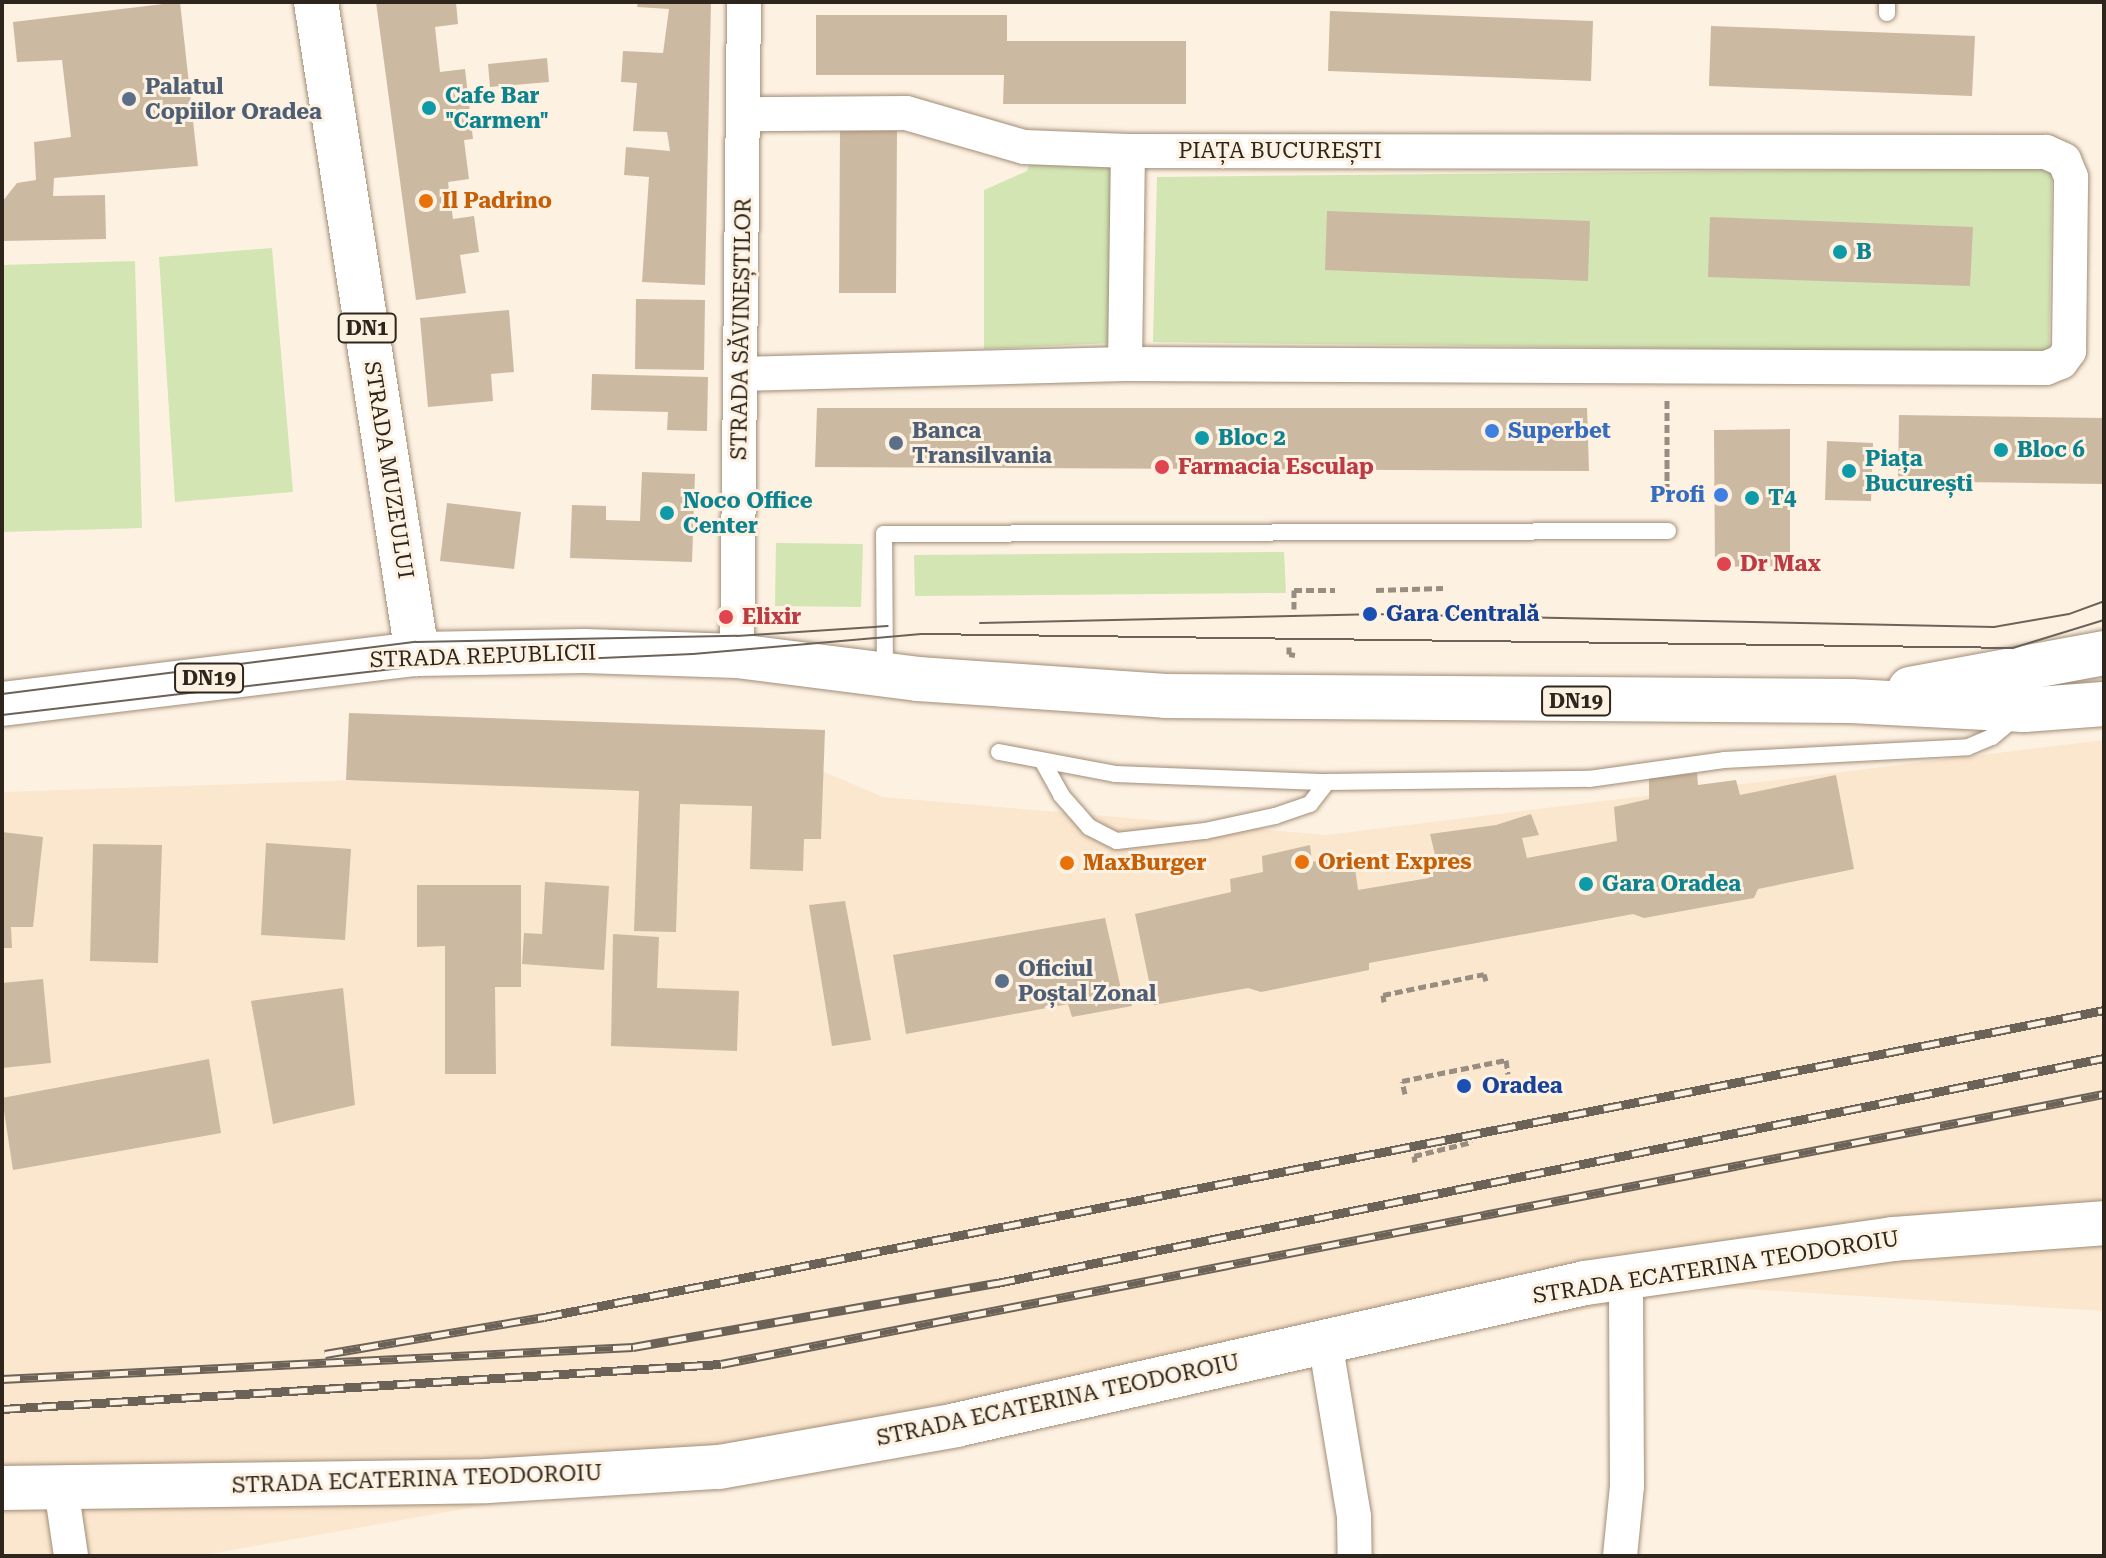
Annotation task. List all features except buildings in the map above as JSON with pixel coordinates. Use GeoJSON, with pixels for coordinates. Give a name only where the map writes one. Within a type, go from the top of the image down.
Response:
{"type":"FeatureCollection","features":[{"type":"Feature","properties":{"kind":"main road","name":"STRADA MUZEULUI"},"geometry":{"type":"LineString","coordinates":[[316,2],[417,654]]}},
{"type":"Feature","properties":{"kind":"main road","name":"DN19"},"geometry":{"type":"LineString","coordinates":[[1851,701],[2104,653]]}},
{"type":"Feature","properties":{"kind":"main road","name":"STRADA REPUBLICII"},"geometry":{"type":"LineString","coordinates":[[2,704],[417,654],[737,656],[901,677]]}},
{"type":"Feature","properties":{"kind":"main road","name":"DN19"},"geometry":{"type":"LineString","coordinates":[[901,677],[1195,696],[1851,701],[2024,710],[2104,704]]}},
{"type":"Feature","properties":{"kind":"main road","name":"STRADA ECATERINA TEODOROIU"},"geometry":{"type":"LineString","coordinates":[[2,1488],[487,1481],[719,1467],[956,1425],[1626,1276],[1893,1239],[2104,1223]]}},
{"type":"Feature","properties":{"kind":"street","name":"STRADA SĂVINEȘTILOR"},"geometry":{"type":"LineString","coordinates":[[737,656],[744,2]]}},
{"type":"Feature","properties":{"kind":"street","name":"PIAȚA BUCUREȘTI"},"geometry":{"type":"LineString","coordinates":[[740,374],[1125,364],[2046,368],[2061,362],[2069,351],[2071,177],[2064,160],[2030,152],[1128,151],[1024,147],[906,113],[743,114]]}},
{"type":"Feature","properties":{"kind":"street"},"geometry":{"type":"LineString","coordinates":[[1125,364],[1128,151]]}},
{"type":"Feature","properties":{"kind":"street"},"geometry":{"type":"LineString","coordinates":[[1620,1556],[1627,1486],[1626,1276]]}},
{"type":"Feature","properties":{"kind":"street"},"geometry":{"type":"LineString","coordinates":[[1325,1341],[1354,1517],[1355,1556]]}},
{"type":"Feature","properties":{"kind":"street"},"geometry":{"type":"LineString","coordinates":[[61,1488],[71,1556]]}},
{"type":"Feature","properties":{"kind":"lane"},"geometry":{"type":"LineString","coordinates":[[901,677],[884,534],[1668,531]]}},
{"type":"Feature","properties":{"kind":"lane"},"geometry":{"type":"LineString","coordinates":[[999,752],[1115,774],[1327,782],[1589,779],[1724,760],[1926,752],[1968,747],[1992,737],[2024,710]]}},
{"type":"Feature","properties":{"kind":"lane"},"geometry":{"type":"LineString","coordinates":[[1043,762],[1061,795],[1089,827],[1117,841],[1205,831],[1275,816],[1310,804],[1327,782]]}},
{"type":"Feature","properties":{"kind":"path"},"geometry":{"type":"LineString","coordinates":[[1667,366],[1668,531]]}},
{"type":"Feature","properties":{"kind":"path"},"geometry":{"type":"LineString","coordinates":[[1376,590],[1443,588]]}},
{"type":"Feature","properties":{"kind":"path"},"geometry":{"type":"LineString","coordinates":[[1294,609],[1294,590],[1335,590]]}},
{"type":"Feature","properties":{"kind":"path"},"geometry":{"type":"LineString","coordinates":[[1384,1002],[1383,995],[1484,974],[1486,981]]}},
{"type":"Feature","properties":{"kind":"path"},"geometry":{"type":"LineString","coordinates":[[1405,1094],[1402,1081],[1506,1060],[1508,1074]]}},
{"type":"Feature","properties":{"kind":"path"},"geometry":{"type":"LineString","coordinates":[[1415,1162],[1414,1156],[1472,1142]]}},
{"type":"Feature","properties":{"kind":"shaded area"},"geometry":{"type":"Polygon","coordinates":[[[2104,740],[2104,1311],[1712,1287],[199,1556],[2,1556],[2,792],[808,765],[883,797],[1326,835],[2104,740]]]}},
{"type":"Feature","properties":{"kind":"green space"},"geometry":{"type":"Polygon","coordinates":[[[1032,158],[1112,159],[1111,343],[984,349],[984,190],[1027,171],[1032,158]]]}},
{"type":"Feature","properties":{"kind":"green space"},"geometry":{"type":"Polygon","coordinates":[[[2052,168],[2049,353],[1153,342],[1157,177],[2052,168]]]}},
{"type":"Feature","properties":{"kind":"green space"},"geometry":{"type":"Polygon","coordinates":[[[272,248],[293,492],[175,502],[159,257],[272,248]]]}},
{"type":"Feature","properties":{"kind":"green space"},"geometry":{"type":"Polygon","coordinates":[[[135,261],[142,528],[2,532],[2,265],[135,261]]]}},
{"type":"Feature","properties":{"kind":"green space"},"geometry":{"type":"Polygon","coordinates":[[[776,543],[863,544],[861,607],[775,606],[776,543]]]}},
{"type":"Feature","properties":{"kind":"green space"},"geometry":{"type":"Polygon","coordinates":[[[1284,552],[1286,593],[915,596],[914,555],[1284,552]]]}},
{"type":"Feature","properties":{"kind":"tram line"},"geometry":{"type":"LineString","coordinates":[[980,623],[1370,614],[1994,627],[2069,614],[2104,601]]}},
{"type":"Feature","properties":{"kind":"tram line"},"geometry":{"type":"LineString","coordinates":[[2,715],[418,666],[693,654],[921,634],[2013,648],[2104,620]]}},
{"type":"Feature","properties":{"kind":"tram line"},"geometry":{"type":"LineString","coordinates":[[2,694],[416,642],[737,636],[888,626]]}},
{"type":"Feature","properties":{"kind":"railway"},"geometry":{"type":"LineString","coordinates":[[325,1354],[544,1317],[2104,1010]]}},
{"type":"Feature","properties":{"kind":"railway"},"geometry":{"type":"LineString","coordinates":[[2,1379],[633,1347],[997,1283],[2104,1058]]}},
{"type":"Feature","properties":{"kind":"railway"},"geometry":{"type":"LineString","coordinates":[[2,1409],[721,1364],[2104,1094]]}},
{"type":"Feature","properties":{"kind":"place","name":"Palatul Copiilor Oradea"},"geometry":{"type":"Point","coordinates":[129,99]}},
{"type":"Feature","properties":{"kind":"place","name":"Cafe Bar \"Carmen\""},"geometry":{"type":"Point","coordinates":[429,108]}},
{"type":"Feature","properties":{"kind":"place","name":"Il Padrino"},"geometry":{"type":"Point","coordinates":[426,201]}},
{"type":"Feature","properties":{"kind":"place","name":"B"},"geometry":{"type":"Point","coordinates":[1840,252]}},
{"type":"Feature","properties":{"kind":"place","name":"Superbet"},"geometry":{"type":"Point","coordinates":[1492,431]}},
{"type":"Feature","properties":{"kind":"place","name":"Bloc 2"},"geometry":{"type":"Point","coordinates":[1202,438]}},
{"type":"Feature","properties":{"kind":"place","name":"Banca Transilvania"},"geometry":{"type":"Point","coordinates":[896,443]}},
{"type":"Feature","properties":{"kind":"place","name":"Bloc 6"},"geometry":{"type":"Point","coordinates":[2001,450]}},
{"type":"Feature","properties":{"kind":"place","name":"Farmacia Esculap"},"geometry":{"type":"Point","coordinates":[1162,467]}},
{"type":"Feature","properties":{"kind":"place","name":"Piața București"},"geometry":{"type":"Point","coordinates":[1849,471]}},
{"type":"Feature","properties":{"kind":"place","name":"Profi"},"geometry":{"type":"Point","coordinates":[1721,495]}},
{"type":"Feature","properties":{"kind":"place","name":"T4"},"geometry":{"type":"Point","coordinates":[1752,498]}},
{"type":"Feature","properties":{"kind":"place","name":"Noco Office Center"},"geometry":{"type":"Point","coordinates":[667,513]}},
{"type":"Feature","properties":{"kind":"place","name":"Dr Max"},"geometry":{"type":"Point","coordinates":[1724,564]}},
{"type":"Feature","properties":{"kind":"place","name":"Gara Centrală"},"geometry":{"type":"Point","coordinates":[1370,614]}},
{"type":"Feature","properties":{"kind":"place","name":"Elixir"},"geometry":{"type":"Point","coordinates":[726,617]}},
{"type":"Feature","properties":{"kind":"place","name":"Orient Expres"},"geometry":{"type":"Point","coordinates":[1302,862]}},
{"type":"Feature","properties":{"kind":"place","name":"MaxBurger"},"geometry":{"type":"Point","coordinates":[1067,863]}},
{"type":"Feature","properties":{"kind":"place","name":"Gara Oradea"},"geometry":{"type":"Point","coordinates":[1586,884]}},
{"type":"Feature","properties":{"kind":"place","name":"Oficiul Poștal Zonal"},"geometry":{"type":"Point","coordinates":[1002,981]}},
{"type":"Feature","properties":{"kind":"place","name":"Oradea"},"geometry":{"type":"Point","coordinates":[1464,1086]}}]}
